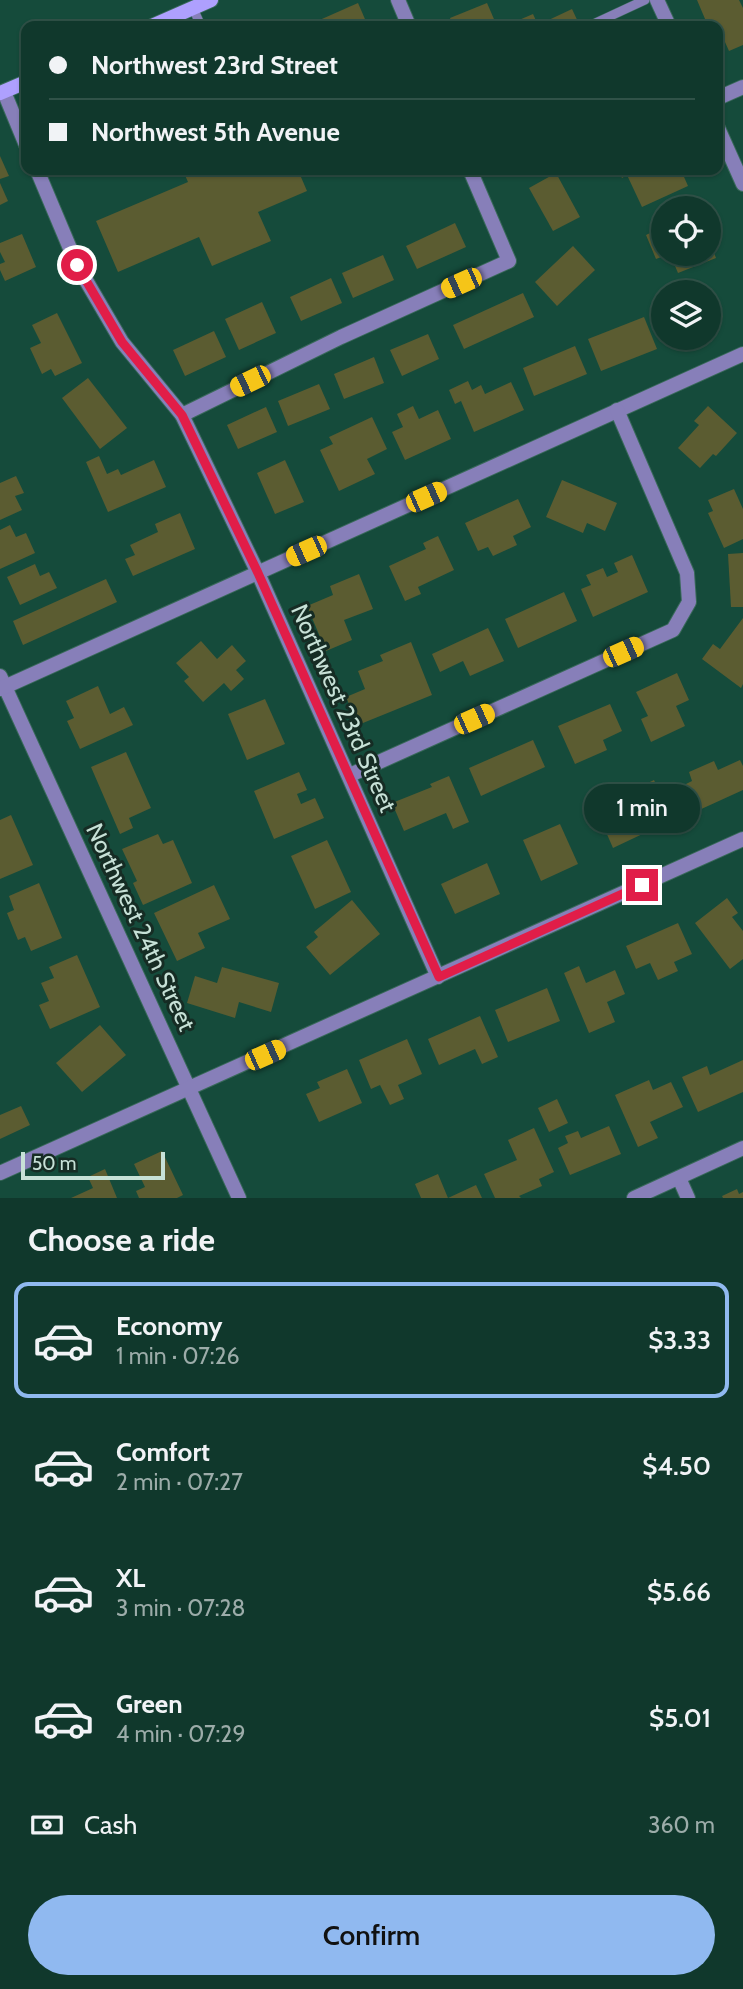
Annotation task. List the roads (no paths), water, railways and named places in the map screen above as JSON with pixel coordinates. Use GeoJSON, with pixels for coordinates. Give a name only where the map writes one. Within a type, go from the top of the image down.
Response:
{"type":"FeatureCollection","features":[{"type":"Feature","properties":{"kind":"main road"},"geometry":{"type":"LineString","coordinates":[[163,21],[211,0]]}},
{"type":"Feature","properties":{"kind":"main road"},"geometry":{"type":"LineString","coordinates":[[2,92],[21,84]]}},
{"type":"Feature","properties":{"kind":"street"},"geometry":{"type":"LineString","coordinates":[[398,0],[408,21]]}},
{"type":"Feature","properties":{"kind":"street"},"geometry":{"type":"LineString","coordinates":[[657,0],[667,21]]}},
{"type":"Feature","properties":{"kind":"street"},"geometry":{"type":"LineString","coordinates":[[723,97],[743,87]]}},
{"type":"Feature","properties":{"kind":"street"},"geometry":{"type":"LineString","coordinates":[[2,92],[21,134]]}},
{"type":"Feature","properties":{"kind":"street"},"geometry":{"type":"LineString","coordinates":[[723,139],[743,184]]}},
{"type":"Feature","properties":{"kind":"street","name":"Northwest 23rd Street"},"geometry":{"type":"LineString","coordinates":[[39,175],[77,265],[122,342],[182,415],[258,573],[439,977]]}},
{"type":"Feature","properties":{"kind":"street"},"geometry":{"type":"LineString","coordinates":[[182,415],[341,337],[509,261],[472,175]]}},
{"type":"Feature","properties":{"kind":"street"},"geometry":{"type":"LineString","coordinates":[[2,684],[258,573],[743,354]]}},
{"type":"Feature","properties":{"kind":"street"},"geometry":{"type":"LineString","coordinates":[[349,775],[673,630],[689,602],[687,573],[617,410]]}},
{"type":"Feature","properties":{"kind":"street","name":"Northwest 24th Street"},"geometry":{"type":"LineString","coordinates":[[2,684],[239,1198]]}},
{"type":"Feature","properties":{"kind":"street"},"geometry":{"type":"LineString","coordinates":[[0,1173],[743,839]]}},
{"type":"Feature","properties":{"kind":"street"},"geometry":{"type":"LineString","coordinates":[[634,1198],[743,1148]]}},
{"type":"Feature","properties":{"kind":"street"},"geometry":{"type":"LineString","coordinates":[[679,1178],[688,1198]]}},
{"type":"Feature","properties":{"kind":"lane"},"geometry":{"type":"LineString","coordinates":[[600,21],[645,0]]}},
{"type":"Feature","properties":{"kind":"lane"},"geometry":{"type":"LineString","coordinates":[[193,8],[199,21]]}}]}
